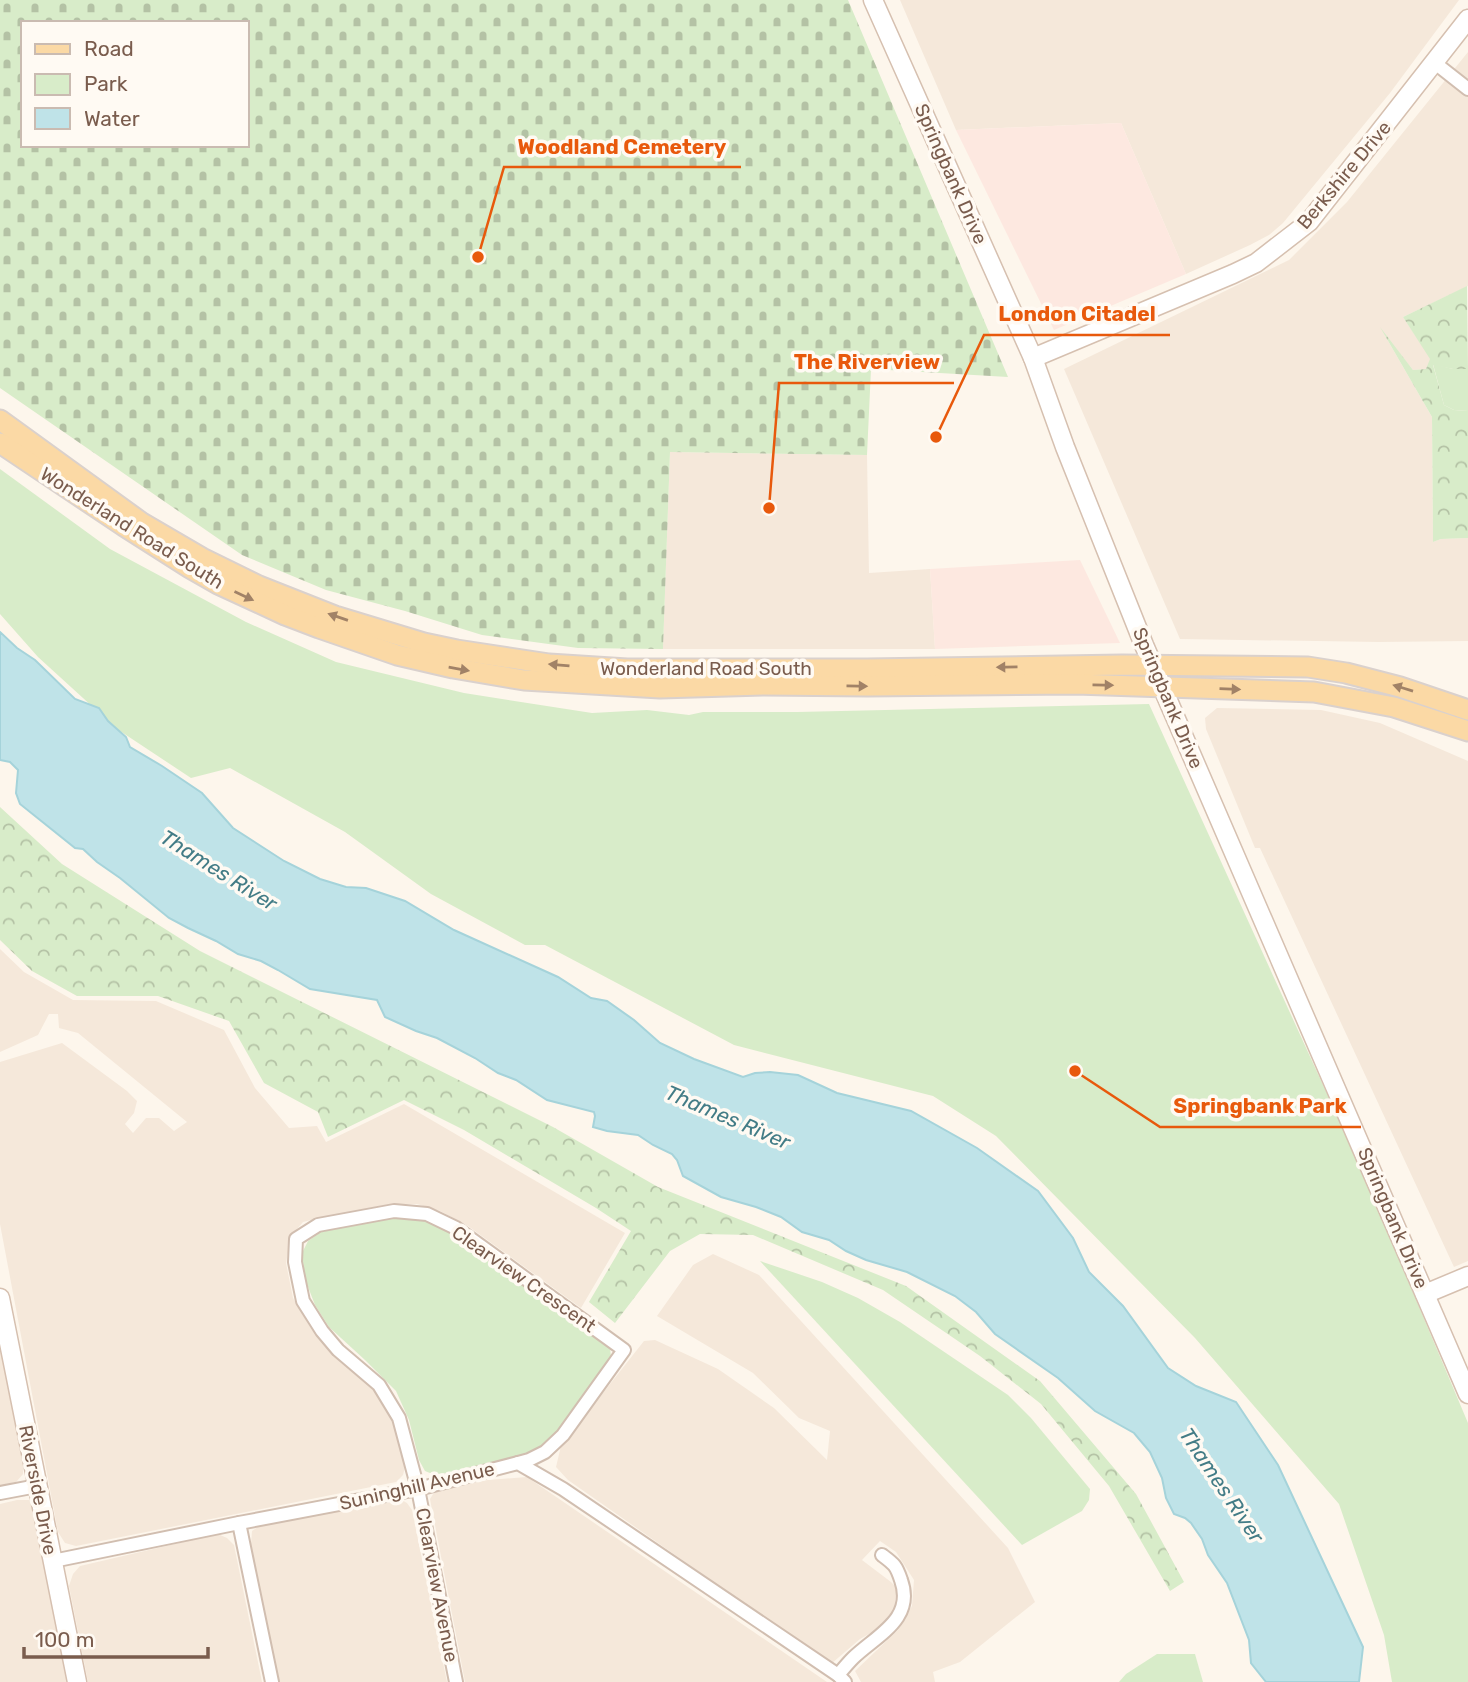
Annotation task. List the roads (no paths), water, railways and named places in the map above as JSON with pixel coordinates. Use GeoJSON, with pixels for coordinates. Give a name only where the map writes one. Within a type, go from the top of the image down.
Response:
{"type":"FeatureCollection","features":[{"type":"Feature","properties":{"kind":"main road","name":"Springbank Drive"},"geometry":{"type":"LineString","coordinates":[[873,0],[1033,358],[1065,447],[1153,665],[1468,1394]]}},
{"type":"Feature","properties":{"kind":"main road","name":"Berkshire Drive"},"geometry":{"type":"LineString","coordinates":[[1033,358],[1256,263],[1309,222],[1468,19]]}},
{"type":"Feature","properties":{"kind":"main road","name":"Wonderland Road South"},"geometry":{"type":"LineString","coordinates":[[0,420],[142,523],[202,558],[278,594],[335,616],[424,643],[504,659],[627,669],[1075,665],[1308,667],[1346,673],[1400,687],[1468,710]]}},
{"type":"Feature","properties":{"kind":"main road","name":"Wonderland Road South"},"geometry":{"type":"LineString","coordinates":[[0,443],[124,526],[218,584],[319,628],[397,655],[453,668],[524,680],[660,688],[1076,684],[1314,692],[1394,707],[1468,731]]}},
{"type":"Feature","properties":{"kind":"main road"},"geometry":{"type":"LineString","coordinates":[[1425,1294],[1468,1276]]}},
{"type":"Feature","properties":{"kind":"main road","name":"Riverside Drive"},"geometry":{"type":"LineString","coordinates":[[0,1297],[77,1682]]}},
{"type":"Feature","properties":{"kind":"street"},"geometry":{"type":"LineString","coordinates":[[1435,63],[1468,89]]}},
{"type":"Feature","properties":{"kind":"street","name":"Clearview Crescent"},"geometry":{"type":"LineString","coordinates":[[418,1489],[399,1418],[379,1385],[338,1350],[303,1301],[295,1262],[296,1240],[317,1225],[394,1211],[427,1214],[456,1228],[624,1350],[563,1435],[545,1452],[518,1463]]}},
{"type":"Feature","properties":{"kind":"street","name":"Suninghill Avenue"},"geometry":{"type":"LineString","coordinates":[[52,1561],[418,1489],[518,1463],[563,1489],[842,1678]]}},
{"type":"Feature","properties":{"kind":"street"},"geometry":{"type":"LineString","coordinates":[[0,1493],[37,1486]]}},
{"type":"Feature","properties":{"kind":"street","name":"Clearview Avenue"},"geometry":{"type":"LineString","coordinates":[[418,1489],[456,1682]]}},
{"type":"Feature","properties":{"kind":"street"},"geometry":{"type":"LineString","coordinates":[[239,1523],[272,1682]]}},
{"type":"Feature","properties":{"kind":"street"},"geometry":{"type":"LineString","coordinates":[[842,1678],[853,1658],[884,1633],[903,1609],[906,1593],[896,1565],[881,1555]]}},
{"type":"Feature","properties":{"kind":"water","name":"Thames River"},"geometry":{"type":"Polygon","coordinates":[[[0,632],[35,660],[75,699],[99,708],[108,721],[126,737],[130,747],[202,793],[233,828],[284,861],[320,879],[346,887],[366,888],[405,901],[454,930],[558,977],[591,998],[607,1001],[660,1043],[694,1059],[743,1077],[770,1072],[798,1075],[837,1093],[911,1111],[977,1148],[1038,1191],[1073,1238],[1089,1272],[1123,1306],[1168,1368],[1196,1386],[1236,1402],[1278,1465],[1363,1647],[1359,1682],[1266,1682],[1251,1663],[1249,1640],[1227,1583],[1191,1523],[1174,1514],[1150,1452],[1134,1433],[1095,1411],[1058,1378],[995,1334],[976,1312],[955,1296],[907,1272],[866,1260],[829,1240],[802,1232],[781,1217],[721,1197],[683,1176],[672,1154],[638,1135],[593,1127],[594,1112],[547,1100],[516,1080],[498,1073],[437,1038],[385,1017],[377,1000],[310,989],[261,961],[238,954],[169,918],[83,849],[75,848],[20,804],[16,793],[18,770],[10,762],[0,760],[0,632]]]}},
{"type":"Feature","properties":{"kind":"place","name":"Woodland Cemetery"},"geometry":{"type":"Point","coordinates":[478,257]}},
{"type":"Feature","properties":{"kind":"place","name":"London Citadel"},"geometry":{"type":"Point","coordinates":[936,437]}},
{"type":"Feature","properties":{"kind":"place","name":"The Riverview"},"geometry":{"type":"Point","coordinates":[769,508]}},
{"type":"Feature","properties":{"kind":"place","name":"Springbank Park"},"geometry":{"type":"Point","coordinates":[1075,1071]}}]}
